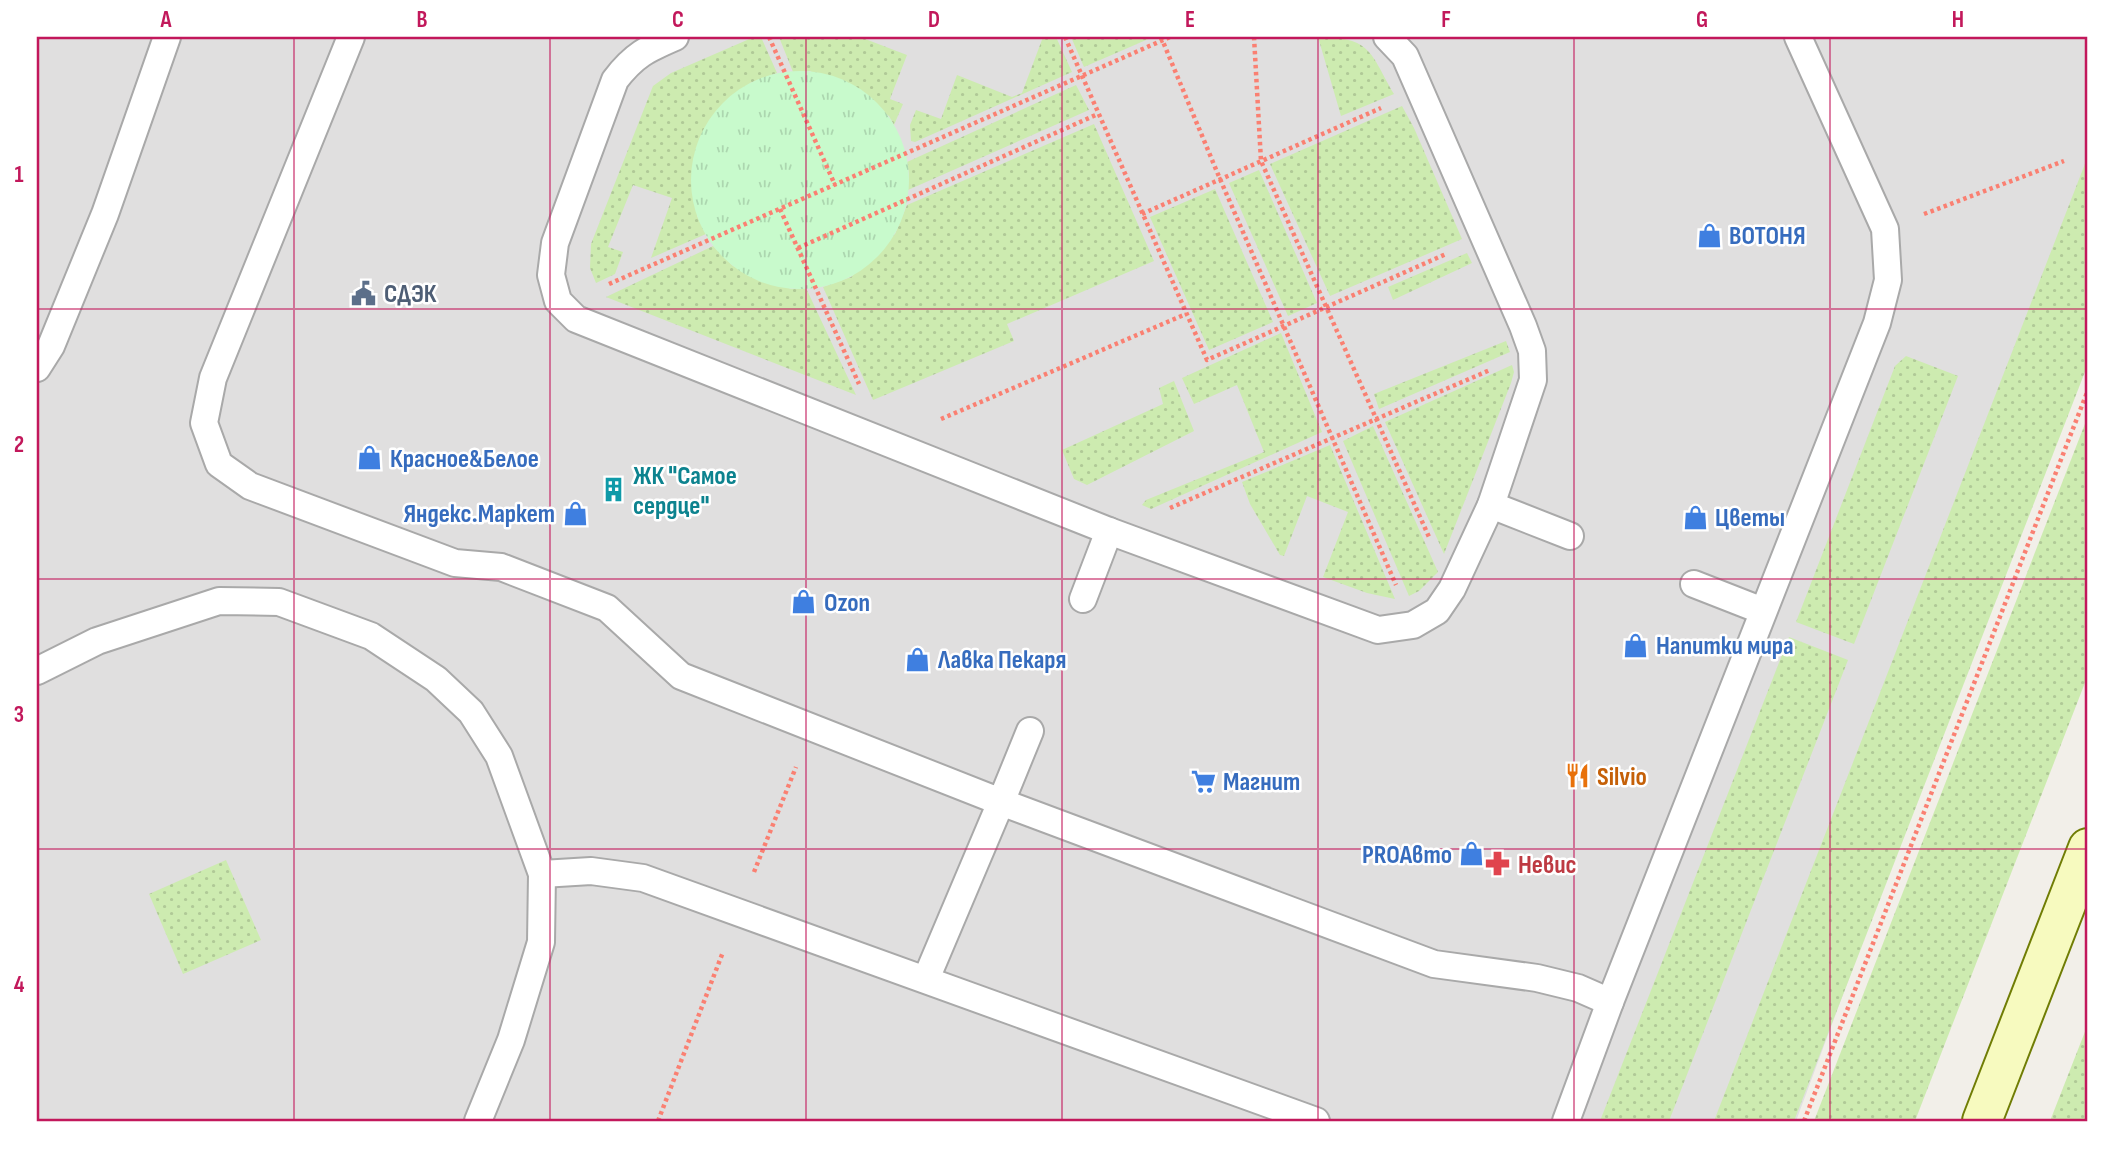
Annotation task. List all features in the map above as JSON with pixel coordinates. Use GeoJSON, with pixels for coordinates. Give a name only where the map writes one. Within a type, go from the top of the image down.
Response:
{"type":"FeatureCollection","features":[{"type":"Feature","properties":{"kind":"street"},"geometry":{"type":"LineString","coordinates":[[1982,1121],[2088,848]]}},
{"type":"Feature","properties":{"kind":"lane"},"geometry":{"type":"LineString","coordinates":[[37,368],[51,346],[105,214],[167,37]]}},
{"type":"Feature","properties":{"kind":"lane"},"geometry":{"type":"LineString","coordinates":[[351,37],[212,377],[204,423],[219,464],[250,486],[455,563],[501,567],[607,608],[681,676],[1001,802],[1434,964],[1537,978],[1578,988],[1610,1002]]}},
{"type":"Feature","properties":{"kind":"lane"},"geometry":{"type":"LineString","coordinates":[[675,37],[630,60],[615,80],[555,243],[551,275],[558,301],[576,319],[1109,531],[1378,630],[1413,625],[1437,611],[1452,589],[1491,505],[1533,380],[1532,351],[1485,237],[1405,56],[1387,37]]}},
{"type":"Feature","properties":{"kind":"lane"},"geometry":{"type":"LineString","coordinates":[[1566,1121],[1610,1002],[1877,323],[1888,280],[1885,229],[1798,37]]}},
{"type":"Feature","properties":{"kind":"lane"},"geometry":{"type":"LineString","coordinates":[[1491,505],[1570,536]]}},
{"type":"Feature","properties":{"kind":"lane"},"geometry":{"type":"LineString","coordinates":[[1083,599],[1109,531]]}},
{"type":"Feature","properties":{"kind":"lane"},"geometry":{"type":"LineString","coordinates":[[1694,584],[1763,611]]}},
{"type":"Feature","properties":{"kind":"lane"},"geometry":{"type":"LineString","coordinates":[[37,671],[97,641],[219,601],[279,602],[371,636],[436,679],[471,712],[499,756],[542,874],[541,942],[511,1040],[473,1118]]}},
{"type":"Feature","properties":{"kind":"lane"},"geometry":{"type":"LineString","coordinates":[[926,979],[1030,731]]}},
{"type":"Feature","properties":{"kind":"lane"},"geometry":{"type":"LineString","coordinates":[[542,874],[591,871],[643,878],[1316,1121]]}},
{"type":"Feature","properties":{"kind":"path"},"geometry":{"type":"LineString","coordinates":[[769,37],[835,185]]}},
{"type":"Feature","properties":{"kind":"path"},"geometry":{"type":"LineString","coordinates":[[1065,37],[1207,360],[1485,237]]}},
{"type":"Feature","properties":{"kind":"path"},"geometry":{"type":"LineString","coordinates":[[558,301],[600,288],[1161,38],[1170,37]]}},
{"type":"Feature","properties":{"kind":"path"},"geometry":{"type":"LineString","coordinates":[[1254,37],[1261,161],[1452,589]]}},
{"type":"Feature","properties":{"kind":"path"},"geometry":{"type":"LineString","coordinates":[[1161,38],[1413,625]]}},
{"type":"Feature","properties":{"kind":"path"},"geometry":{"type":"LineString","coordinates":[[1142,214],[1420,90]]}},
{"type":"Feature","properties":{"kind":"path"},"geometry":{"type":"LineString","coordinates":[[798,248],[1098,114]]}},
{"type":"Feature","properties":{"kind":"path"},"geometry":{"type":"LineString","coordinates":[[1952,203],[2064,160]]}},
{"type":"Feature","properties":{"kind":"path"},"geometry":{"type":"LineString","coordinates":[[780,209],[865,397],[854,429]]}},
{"type":"Feature","properties":{"kind":"path"},"geometry":{"type":"LineString","coordinates":[[895,446],[931,423],[1186,314]]}},
{"type":"Feature","properties":{"kind":"path"},"geometry":{"type":"LineString","coordinates":[[1109,531],[1160,513],[1532,351]]}},
{"type":"Feature","properties":{"kind":"path"},"geometry":{"type":"LineString","coordinates":[[1804,1121],[2088,390]]}},
{"type":"Feature","properties":{"kind":"path"},"geometry":{"type":"LineString","coordinates":[[658,1121],[812,727]]}},
{"type":"Feature","properties":{"kind":"shaded area"},"geometry":{"type":"Polygon","coordinates":[[[37,37],[2088,37],[2088,336],[1796,1121],[37,1121],[37,37]]]}},
{"type":"Feature","properties":{"kind":"green space"},"geometry":{"type":"Polygon","coordinates":[[[754,37],[761,37],[777,73],[750,83],[697,216],[706,234],[651,258],[672,198],[633,185],[608,247],[623,252],[615,274],[596,283],[590,268],[591,244],[653,86],[671,73],[754,37]]]}},
{"type":"Feature","properties":{"kind":"green space"},"geometry":{"type":"Polygon","coordinates":[[[779,37],[860,37],[907,55],[890,99],[903,104],[894,125],[889,116],[810,71],[793,72],[779,37]]]}},
{"type":"Feature","properties":{"kind":"green space"},"geometry":{"type":"Polygon","coordinates":[[[1043,37],[1056,37],[1072,72],[915,142],[911,141],[910,125],[916,110],[941,119],[957,75],[1012,97],[1022,93],[1043,37]]]}},
{"type":"Feature","properties":{"kind":"green space"},"geometry":{"type":"Polygon","coordinates":[[[1071,37],[1153,37],[1084,67],[1071,37]]]}},
{"type":"Feature","properties":{"kind":"green space"},"geometry":{"type":"Polygon","coordinates":[[[1318,37],[1349,40],[1367,50],[1394,94],[1341,116],[1318,37]]]}},
{"type":"Feature","properties":{"kind":"green space"},"geometry":{"type":"Polygon","coordinates":[[[800,71],[821,73],[842,80],[877,103],[900,138],[907,159],[907,201],[900,222],[877,257],[842,280],[821,287],[800,289],[779,287],[758,280],[723,257],[700,222],[693,201],[691,180],[693,159],[700,138],[723,103],[758,80],[779,73],[800,71]]]}},
{"type":"Feature","properties":{"kind":"green space"},"geometry":{"type":"Polygon","coordinates":[[[1076,85],[1089,110],[908,190],[907,162],[1076,85]]]}},
{"type":"Feature","properties":{"kind":"green space"},"geometry":{"type":"Polygon","coordinates":[[[1402,106],[1462,239],[1330,296],[1270,164],[1402,106]]]}},
{"type":"Feature","properties":{"kind":"green space"},"geometry":{"type":"Polygon","coordinates":[[[1094,124],[1154,261],[1007,324],[1014,341],[873,400],[823,287],[851,277],[895,234],[907,205],[1094,124]]]}},
{"type":"Feature","properties":{"kind":"green space"},"geometry":{"type":"Polygon","coordinates":[[[2088,156],[2088,364],[1794,1121],[1714,1121],[2088,156]]]}},
{"type":"Feature","properties":{"kind":"green space"},"geometry":{"type":"Polygon","coordinates":[[[1259,170],[1317,303],[1288,316],[1229,183],[1259,170]]]}},
{"type":"Feature","properties":{"kind":"green space"},"geometry":{"type":"Polygon","coordinates":[[[1215,189],[1273,322],[1209,350],[1150,217],[1215,189]]]}},
{"type":"Feature","properties":{"kind":"green space"},"geometry":{"type":"Polygon","coordinates":[[[713,246],[733,266],[791,289],[806,288],[856,395],[606,297],[713,246]]]}},
{"type":"Feature","properties":{"kind":"green space"},"geometry":{"type":"Polygon","coordinates":[[[1467,253],[1472,263],[1393,300],[1388,287],[1467,253]]]}},
{"type":"Feature","properties":{"kind":"green space"},"geometry":{"type":"Polygon","coordinates":[[[1281,333],[1322,432],[1151,509],[1142,505],[1146,500],[1264,452],[1237,385],[1194,404],[1182,378],[1281,333]]]}},
{"type":"Feature","properties":{"kind":"green space"},"geometry":{"type":"Polygon","coordinates":[[[1506,341],[1510,352],[1379,409],[1374,394],[1506,341]]]}},
{"type":"Feature","properties":{"kind":"green space"},"geometry":{"type":"Polygon","coordinates":[[[1906,356],[1958,376],[1854,644],[1796,622],[1895,366],[1906,356]]]}},
{"type":"Feature","properties":{"kind":"green space"},"geometry":{"type":"Polygon","coordinates":[[[1512,365],[1514,372],[1511,383],[1444,554],[1385,422],[1512,365]]]}},
{"type":"Feature","properties":{"kind":"green space"},"geometry":{"type":"Polygon","coordinates":[[[1174,381],[1194,431],[1087,485],[1074,479],[1062,450],[1163,404],[1159,388],[1174,381]]]}},
{"type":"Feature","properties":{"kind":"green space"},"geometry":{"type":"Polygon","coordinates":[[[2088,416],[2088,675],[1915,1121],[1814,1121],[2088,416]]]}},
{"type":"Feature","properties":{"kind":"green space"},"geometry":{"type":"Polygon","coordinates":[[[1373,426],[1438,572],[1419,591],[1409,596],[1343,441],[1373,426]]]}},
{"type":"Feature","properties":{"kind":"green space"},"geometry":{"type":"Polygon","coordinates":[[[1330,445],[1395,599],[1367,593],[1323,577],[1348,512],[1307,496],[1284,556],[1280,555],[1250,504],[1242,482],[1330,445]]]}},
{"type":"Feature","properties":{"kind":"green space"},"geometry":{"type":"Polygon","coordinates":[[[1789,637],[1848,660],[1669,1121],[1600,1121],[1789,637]]]}},
{"type":"Feature","properties":{"kind":"green space"},"geometry":{"type":"Polygon","coordinates":[[[226,860],[261,940],[183,974],[149,894],[226,860]]]}},
{"type":"Feature","properties":{"kind":"green space"},"geometry":{"type":"Polygon","coordinates":[[[2088,1024],[2088,1121],[2050,1121],[2088,1024]]]}},
{"type":"Feature","properties":{"kind":"place","name":"ВОТОНЯ"},"geometry":{"type":"Point","coordinates":[1709,235]}},
{"type":"Feature","properties":{"kind":"place","name":"СДЭК"},"geometry":{"type":"Point","coordinates":[364,293]}},
{"type":"Feature","properties":{"kind":"place","name":"Красное&Белое"},"geometry":{"type":"Point","coordinates":[370,458]}},
{"type":"Feature","properties":{"kind":"place","name":"ЖК \"Самое сердце\""},"geometry":{"type":"Point","coordinates":[613,490]}},
{"type":"Feature","properties":{"kind":"place","name":"Яндекс.Маркет"},"geometry":{"type":"Point","coordinates":[575,513]}},
{"type":"Feature","properties":{"kind":"place","name":"Цветы"},"geometry":{"type":"Point","coordinates":[1695,517]}},
{"type":"Feature","properties":{"kind":"place","name":"Ozon"},"geometry":{"type":"Point","coordinates":[804,602]}},
{"type":"Feature","properties":{"kind":"place","name":"Напитки мира"},"geometry":{"type":"Point","coordinates":[1636,645]}},
{"type":"Feature","properties":{"kind":"place","name":"Лавка Пекаря"},"geometry":{"type":"Point","coordinates":[918,659]}},
{"type":"Feature","properties":{"kind":"place","name":"Silvio"},"geometry":{"type":"Point","coordinates":[1577,776]}},
{"type":"Feature","properties":{"kind":"place","name":"Магнит"},"geometry":{"type":"Point","coordinates":[1203,781]}},
{"type":"Feature","properties":{"kind":"place","name":"PROАвто"},"geometry":{"type":"Point","coordinates":[1472,854]}},
{"type":"Feature","properties":{"kind":"place","name":"Невис"},"geometry":{"type":"Point","coordinates":[1498,864]}}]}
